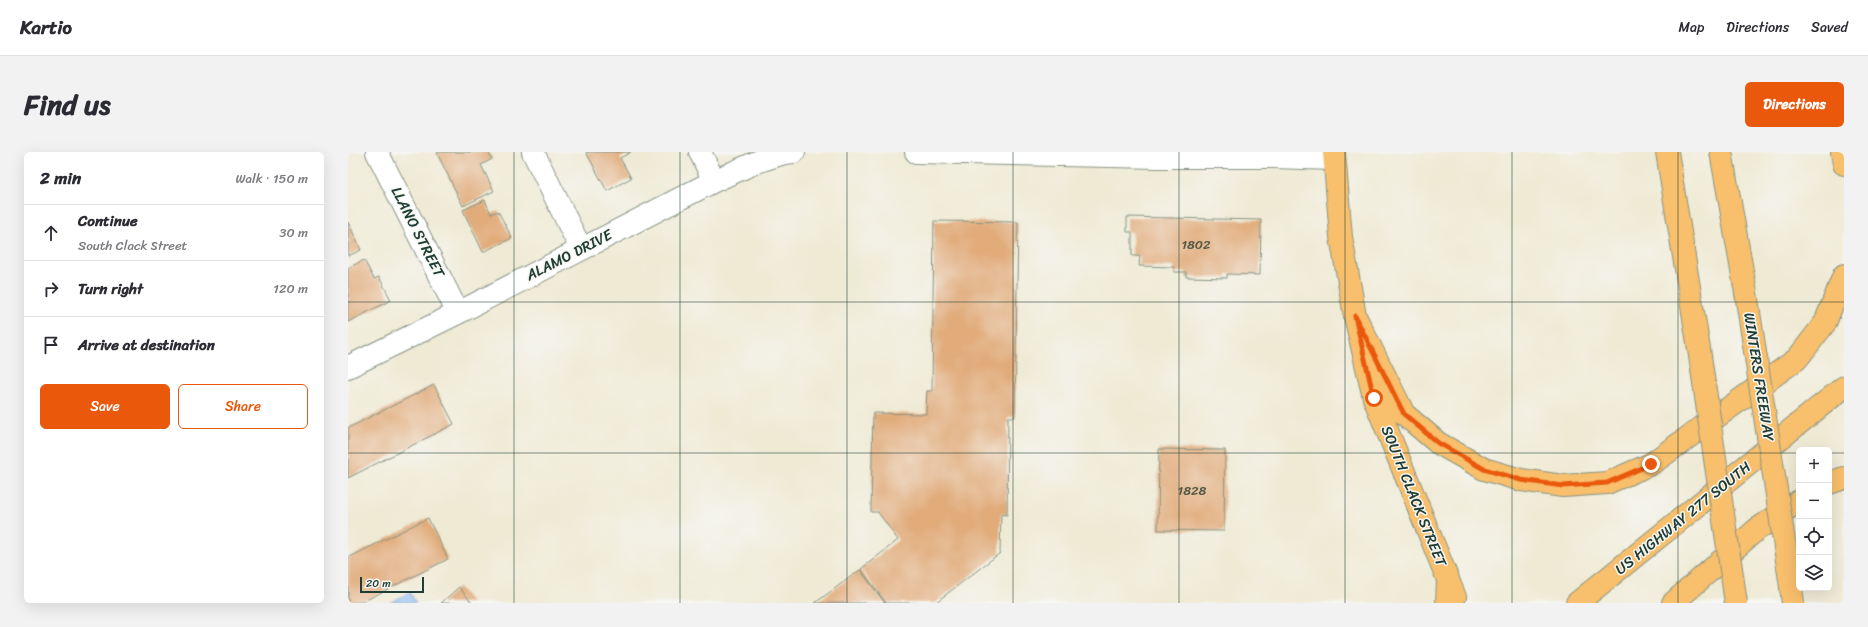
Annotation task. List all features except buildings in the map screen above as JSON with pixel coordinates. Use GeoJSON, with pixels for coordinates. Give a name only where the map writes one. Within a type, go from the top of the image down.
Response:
{"type":"FeatureCollection","features":[{"type":"Feature","properties":{"kind":"main road"},"geometry":{"type":"LineString","coordinates":[[1667,152],[1699,349],[1736,603]]}},
{"type":"Feature","properties":{"kind":"main road","name":"WINTERS FREEWAY"},"geometry":{"type":"LineString","coordinates":[[1721,152],[1746,293],[1793,603]]}},
{"type":"Feature","properties":{"kind":"main road"},"geometry":{"type":"LineString","coordinates":[[1842,152],[1844,164]]}},
{"type":"Feature","properties":{"kind":"main road","name":"SOUTH CLACK STREET"},"geometry":{"type":"LineString","coordinates":[[1334,156],[1341,237],[1355,316],[1374,398],[1458,603]]}},
{"type":"Feature","properties":{"kind":"main road"},"geometry":{"type":"LineString","coordinates":[[1355,316],[1404,414],[1438,443],[1484,469],[1521,480],[1563,486],[1607,483],[1651,464],[1797,359],[1825,323],[1844,275]]}},
{"type":"Feature","properties":{"kind":"main road","name":"US HIGHWAY 277 SOUTH"},"geometry":{"type":"LineString","coordinates":[[1577,603],[1844,387]]}},
{"type":"Feature","properties":{"kind":"main road"},"geometry":{"type":"LineString","coordinates":[[1832,482],[1844,478]]}},
{"type":"Feature","properties":{"kind":"main road"},"geometry":{"type":"LineString","coordinates":[[1673,603],[1756,530],[1796,503]]}},
{"type":"Feature","properties":{"kind":"main road"},"geometry":{"type":"LineString","coordinates":[[1447,603],[1448,580]]}},
{"type":"Feature","properties":{"kind":"street","name":"LLANO STREET"},"geometry":{"type":"LineString","coordinates":[[377,152],[458,313]]}},
{"type":"Feature","properties":{"kind":"street"},"geometry":{"type":"LineString","coordinates":[[533,152],[581,249]]}},
{"type":"Feature","properties":{"kind":"street"},"geometry":{"type":"LineString","coordinates":[[700,152],[714,181]]}},
{"type":"Feature","properties":{"kind":"street","name":"ALAMO DRIVE"},"geometry":{"type":"LineString","coordinates":[[348,367],[458,313],[714,181],[760,161],[784,153],[794,152]]}},
{"type":"Feature","properties":{"kind":"street"},"geometry":{"type":"LineString","coordinates":[[916,152],[1274,154],[1334,156]]}},
{"type":"Feature","properties":{"kind":"water"},"geometry":{"type":"Polygon","coordinates":[[[410,592],[416,603],[390,603],[410,592]]]}},
{"type":"Feature","properties":{"kind":"route"},"geometry":{"type":"LineString","coordinates":[[1374,398],[1355,316],[1404,414],[1438,443],[1484,469],[1521,480],[1563,486],[1607,483],[1651,464]]}}]}
